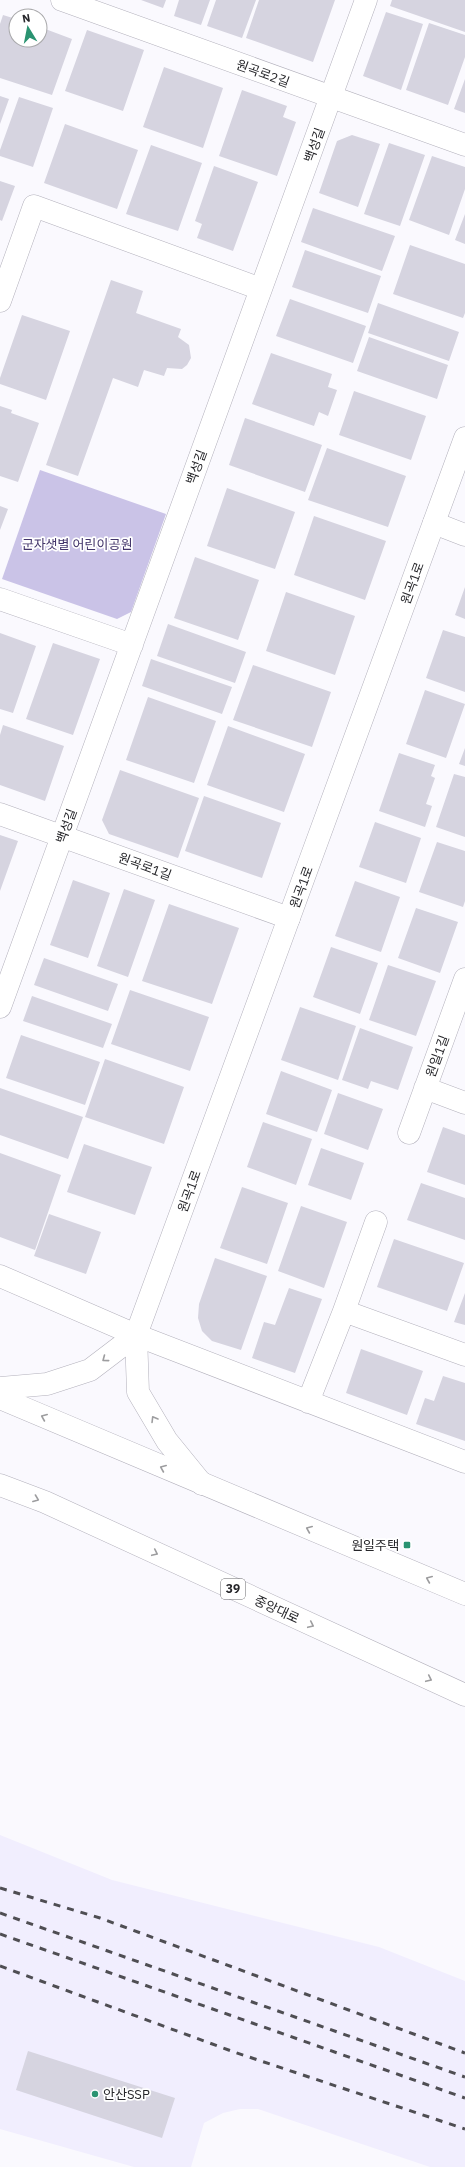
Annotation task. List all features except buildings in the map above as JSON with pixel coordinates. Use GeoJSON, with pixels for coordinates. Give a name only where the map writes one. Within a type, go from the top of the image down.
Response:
{"type":"FeatureCollection","features":[{"type":"Feature","properties":{"kind":"street","name":"원곡로2길"},"geometry":{"type":"LineString","coordinates":[[62,0],[465,145]]}},
{"type":"Feature","properties":{"kind":"street","name":"백성길"},"geometry":{"type":"LineString","coordinates":[[0,1007],[366,0]]}},
{"type":"Feature","properties":{"kind":"street"},"geometry":{"type":"LineString","coordinates":[[0,301],[34,206],[261,289]]}},
{"type":"Feature","properties":{"kind":"street","name":"원곡1로"},"geometry":{"type":"LineString","coordinates":[[136,1336],[465,438]]}},
{"type":"Feature","properties":{"kind":"street"},"geometry":{"type":"LineString","coordinates":[[434,523],[465,535]]}},
{"type":"Feature","properties":{"kind":"street"},"geometry":{"type":"LineString","coordinates":[[0,599],[132,645]]}},
{"type":"Feature","properties":{"kind":"street","name":"원곡로1길"},"geometry":{"type":"LineString","coordinates":[[0,814],[289,918]]}},
{"type":"Feature","properties":{"kind":"street","name":"원일1길"},"geometry":{"type":"LineString","coordinates":[[408,1133],[465,979]]}},
{"type":"Feature","properties":{"kind":"street"},"geometry":{"type":"LineString","coordinates":[[425,1088],[465,1102]]}},
{"type":"Feature","properties":{"kind":"street"},"geometry":{"type":"LineString","coordinates":[[308,1402],[344,1311],[376,1222]]}},
{"type":"Feature","properties":{"kind":"street"},"geometry":{"type":"LineString","coordinates":[[0,1276],[136,1336],[465,1462]]}},
{"type":"Feature","properties":{"kind":"street"},"geometry":{"type":"LineString","coordinates":[[344,1311],[465,1355]]}},
{"type":"Feature","properties":{"kind":"street"},"geometry":{"type":"LineString","coordinates":[[0,1388],[47,1384],[90,1370],[136,1336]]}},
{"type":"Feature","properties":{"kind":"street"},"geometry":{"type":"LineString","coordinates":[[136,1336],[138,1392],[167,1441],[202,1484]]}},
{"type":"Feature","properties":{"kind":"street"},"geometry":{"type":"LineString","coordinates":[[0,1398],[465,1594]]}},
{"type":"Feature","properties":{"kind":"street","name":"중앙대로"},"geometry":{"type":"LineString","coordinates":[[0,1485],[45,1502],[465,1695]]}},
{"type":"Feature","properties":{"kind":"shaded area"},"geometry":{"type":"Polygon","coordinates":[[[0,1835],[112,1880],[379,1947],[465,1981],[465,2167],[430,2167],[258,2109],[240,2109],[223,2113],[204,2123],[191,2167],[134,2167],[0,2129],[0,1835]]]}},
{"type":"Feature","properties":{"kind":"green space","name":"군자샛별 어린이공원"},"geometry":{"type":"Polygon","coordinates":[[[40,470],[166,514],[131,612],[117,619],[2,579],[40,470]]]}},
{"type":"Feature","properties":{"kind":"railway"},"geometry":{"type":"LineString","coordinates":[[0,1888],[100,1918],[465,2053]]}},
{"type":"Feature","properties":{"kind":"railway"},"geometry":{"type":"LineString","coordinates":[[0,1913],[465,2077]]}},
{"type":"Feature","properties":{"kind":"railway"},"geometry":{"type":"LineString","coordinates":[[0,1934],[465,2098]]}},
{"type":"Feature","properties":{"kind":"railway"},"geometry":{"type":"LineString","coordinates":[[0,1966],[234,2052],[465,2129]]}},
{"type":"Feature","properties":{"kind":"place","name":"원일주택"},"geometry":{"type":"Point","coordinates":[407,1545]}},
{"type":"Feature","properties":{"kind":"place","name":"안산SSP"},"geometry":{"type":"Point","coordinates":[95,2094]}}]}
